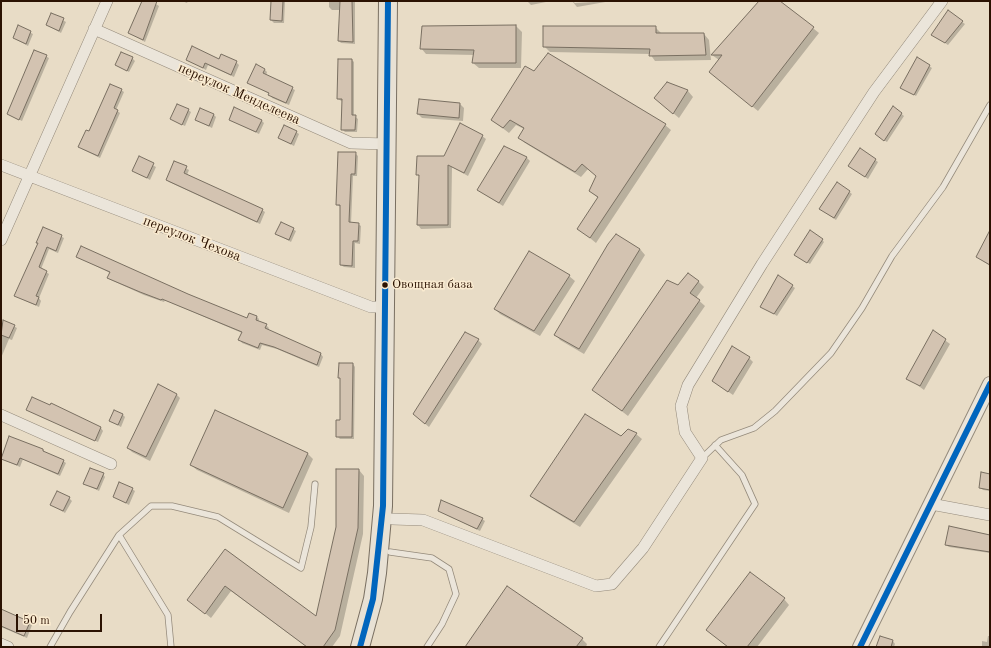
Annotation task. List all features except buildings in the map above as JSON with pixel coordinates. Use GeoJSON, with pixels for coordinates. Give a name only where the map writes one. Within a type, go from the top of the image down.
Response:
{"type":"FeatureCollection","features":[{"type":"Feature","properties":{"kind":"main road"},"geometry":{"type":"LineString","coordinates":[[388,1],[392,144]]}},
{"type":"Feature","properties":{"kind":"main road"},"geometry":{"type":"LineString","coordinates":[[371,647],[383,603],[390,552],[387,519],[389,307],[392,144],[397,1]]}},
{"type":"Feature","properties":{"kind":"main road"},"geometry":{"type":"LineString","coordinates":[[360,647],[373,599],[381,545],[387,519]]}},
{"type":"Feature","properties":{"kind":"street"},"geometry":{"type":"LineString","coordinates":[[1,240],[107,1]]}},
{"type":"Feature","properties":{"kind":"street"},"geometry":{"type":"LineString","coordinates":[[387,519],[423,520],[596,586],[612,584],[642,548],[702,458],[684,432],[681,406],[688,385],[762,264],[874,92],[942,1]]}},
{"type":"Feature","properties":{"kind":"street","name":"переулок Менделеева"},"geometry":{"type":"LineString","coordinates":[[94,29],[351,143],[392,144]]}},
{"type":"Feature","properties":{"kind":"street","name":"переулок Чехова"},"geometry":{"type":"LineString","coordinates":[[1,165],[371,307],[389,307]]}},
{"type":"Feature","properties":{"kind":"street"},"geometry":{"type":"LineString","coordinates":[[860,647],[990,384]]}},
{"type":"Feature","properties":{"kind":"street"},"geometry":{"type":"LineString","coordinates":[[1,415],[112,464]]}},
{"type":"Feature","properties":{"kind":"street"},"geometry":{"type":"LineString","coordinates":[[931,504],[990,516]]}},
{"type":"Feature","properties":{"kind":"street"},"geometry":{"type":"LineString","coordinates":[[1,644],[8,647]]}},
{"type":"Feature","properties":{"kind":"lane"},"geometry":{"type":"LineString","coordinates":[[702,458],[721,440],[754,428],[775,412],[831,353],[862,308],[892,256],[944,188],[990,105]]}},
{"type":"Feature","properties":{"kind":"lane"},"geometry":{"type":"LineString","coordinates":[[659,647],[755,504],[742,475],[715,446]]}},
{"type":"Feature","properties":{"kind":"lane"},"geometry":{"type":"LineString","coordinates":[[50,647],[70,612],[119,535],[151,506],[172,506],[218,517],[301,568],[311,527],[315,484]]}},
{"type":"Feature","properties":{"kind":"lane"},"geometry":{"type":"LineString","coordinates":[[119,535],[168,615],[171,647]]}},
{"type":"Feature","properties":{"kind":"lane"},"geometry":{"type":"LineString","coordinates":[[390,552],[432,558],[449,569],[456,594],[442,624],[427,647]]}},
{"type":"Feature","properties":{"kind":"transit line"},"geometry":{"type":"LineString","coordinates":[[360,647],[373,599],[383,506],[388,1]]}},
{"type":"Feature","properties":{"kind":"transit line"},"geometry":{"type":"LineString","coordinates":[[860,647],[990,384]]}},
{"type":"Feature","properties":{"kind":"place","name":"Овощная база"},"geometry":{"type":"Point","coordinates":[385,285]}}]}
